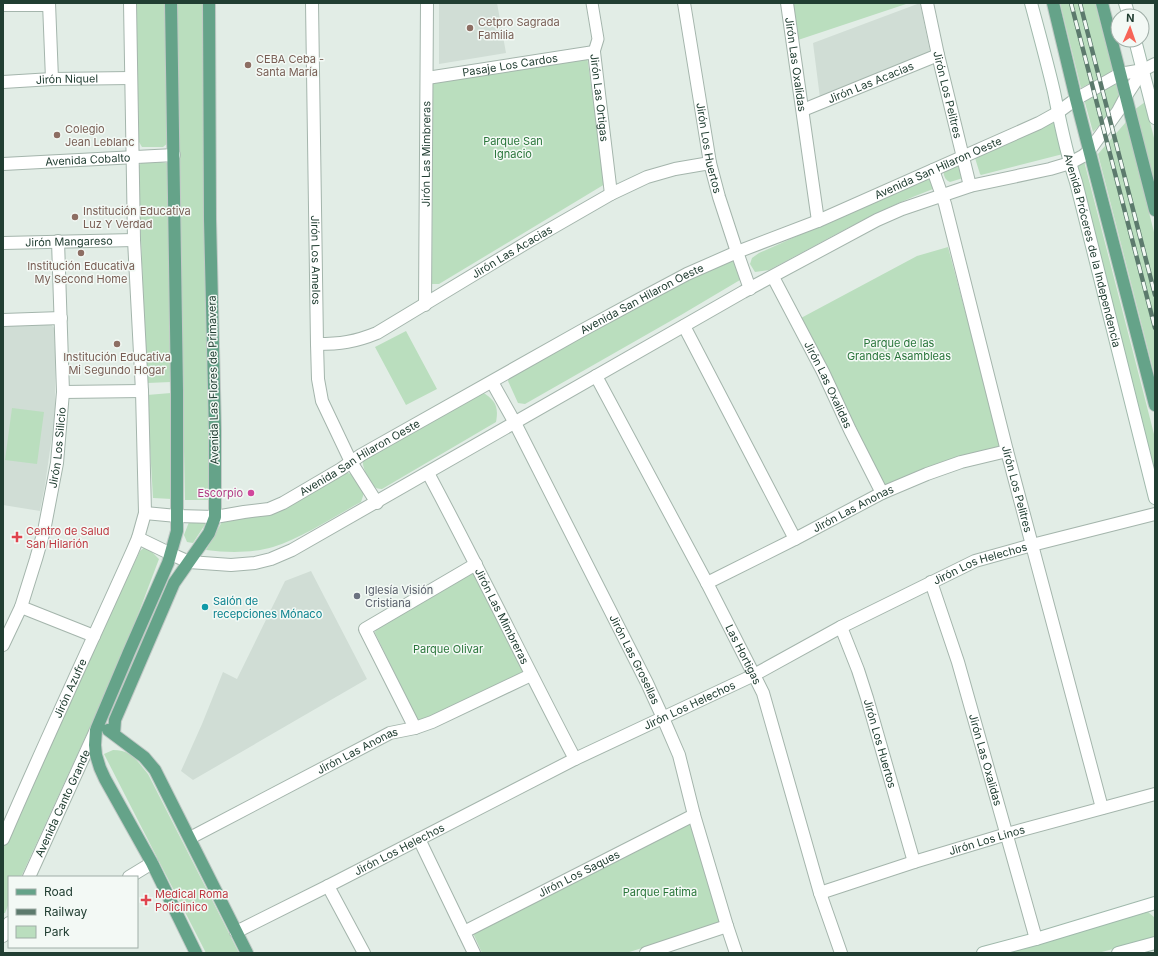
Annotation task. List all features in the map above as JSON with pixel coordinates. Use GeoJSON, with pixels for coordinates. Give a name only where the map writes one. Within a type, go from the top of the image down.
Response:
{"type":"FeatureCollection","features":[{"type":"Feature","properties":{"kind":"main road"},"geometry":{"type":"LineString","coordinates":[[171,3],[177,391],[177,531],[168,563],[96,730],[94,745],[100,768],[152,863],[196,953]]}},
{"type":"Feature","properties":{"kind":"main road","name":"Avenida Las Flores de Primavera"},"geometry":{"type":"LineString","coordinates":[[114,734],[115,720],[174,583],[209,533],[215,517],[215,431],[210,219],[209,3]]}},
{"type":"Feature","properties":{"kind":"main road","name":"Avenida Próceres de la Independencia"},"geometry":{"type":"LineString","coordinates":[[1053,3],[1089,151],[1155,405]]}},
{"type":"Feature","properties":{"kind":"main road"},"geometry":{"type":"LineString","coordinates":[[1102,3],[1155,210]]}},
{"type":"Feature","properties":{"kind":"main road"},"geometry":{"type":"LineString","coordinates":[[96,730],[100,728],[106,729],[114,734],[144,757],[155,770],[247,953]]}},
{"type":"Feature","properties":{"kind":"street","name":"Jirón Azufre"},"geometry":{"type":"LineString","coordinates":[[3,839],[38,757],[138,538],[145,513],[142,391],[134,240],[130,3]]}},
{"type":"Feature","properties":{"kind":"street","name":"Jirón Los Amelos"},"geometry":{"type":"LineString","coordinates":[[312,3],[318,379],[322,401],[351,462],[377,503]]}},
{"type":"Feature","properties":{"kind":"street","name":"Jirón Las Mimbreras"},"geometry":{"type":"LineString","coordinates":[[425,305],[427,3]]}},
{"type":"Feature","properties":{"kind":"street","name":"Jirón Las Ortigas"},"geometry":{"type":"LineString","coordinates":[[592,3],[598,39],[594,52],[611,194]]}},
{"type":"Feature","properties":{"kind":"street","name":"Jirón Los Huertos"},"geometry":{"type":"LineString","coordinates":[[684,3],[710,163],[736,252],[750,289]]}},
{"type":"Feature","properties":{"kind":"street","name":"Jirón Las Oxalidas"},"geometry":{"type":"LineString","coordinates":[[787,3],[818,221]]}},
{"type":"Feature","properties":{"kind":"street","name":"Jirón Los Pelitres"},"geometry":{"type":"LineString","coordinates":[[927,3],[970,186]]}},
{"type":"Feature","properties":{"kind":"street","name":"Avenida Próceres de la Independencia"},"geometry":{"type":"LineString","coordinates":[[1031,3],[1054,94],[1057,113],[1076,182],[1155,498]]}},
{"type":"Feature","properties":{"kind":"street"},"geometry":{"type":"LineString","coordinates":[[3,5],[49,4],[52,79]]}},
{"type":"Feature","properties":{"kind":"street"},"geometry":{"type":"LineString","coordinates":[[1137,48],[1155,118]]}},
{"type":"Feature","properties":{"kind":"street","name":"Pasaje Los Cardos"},"geometry":{"type":"LineString","coordinates":[[427,78],[594,52]]}},
{"type":"Feature","properties":{"kind":"street","name":"Jirón Las Acacias"},"geometry":{"type":"LineString","coordinates":[[803,110],[938,55]]}},
{"type":"Feature","properties":{"kind":"street"},"geometry":{"type":"LineString","coordinates":[[138,538],[189,562],[247,565],[271,559],[292,550],[377,503],[684,326],[878,220],[902,209],[970,186],[1050,169],[1070,163],[1083,156],[1089,151],[1118,111],[1143,70],[1155,64]]}},
{"type":"Feature","properties":{"kind":"street","name":"Avenida San Hilaron Oeste"},"geometry":{"type":"LineString","coordinates":[[145,513],[215,517],[269,509],[341,470],[361,455],[687,274],[736,252],[818,221],[1039,123],[1057,113],[1076,99],[1120,74],[1143,70]]}},
{"type":"Feature","properties":{"kind":"street","name":"Jirón Niquel"},"geometry":{"type":"LineString","coordinates":[[3,82],[52,79],[131,78]]}},
{"type":"Feature","properties":{"kind":"street","name":"Avenida Cobalto"},"geometry":{"type":"LineString","coordinates":[[3,164],[174,155]]}},
{"type":"Feature","properties":{"kind":"street","name":"Jirón Las Acacias"},"geometry":{"type":"LineString","coordinates":[[317,344],[338,344],[362,340],[425,305],[531,240],[611,194],[647,177],[675,168],[710,163]]}},
{"type":"Feature","properties":{"kind":"street","name":"Jirón Los Pelitres"},"geometry":{"type":"LineString","coordinates":[[933,170],[942,195],[1007,451],[1102,808]]}},
{"type":"Feature","properties":{"kind":"street","name":"Jirón Mangareso"},"geometry":{"type":"LineString","coordinates":[[3,243],[134,240]]}},
{"type":"Feature","properties":{"kind":"street","name":"Jirón Los Silicio"},"geometry":{"type":"LineString","coordinates":[[3,645],[21,607],[44,531],[59,441],[64,392],[58,241]]}},
{"type":"Feature","properties":{"kind":"street","name":"Jirón Las Oxalidas"},"geometry":{"type":"LineString","coordinates":[[773,277],[823,372],[882,493]]}},
{"type":"Feature","properties":{"kind":"street"},"geometry":{"type":"LineString","coordinates":[[3,320],[62,318]]}},
{"type":"Feature","properties":{"kind":"street"},"geometry":{"type":"LineString","coordinates":[[684,326],[795,539]]}},
{"type":"Feature","properties":{"kind":"street","name":"Las Hortigas"},"geometry":{"type":"LineString","coordinates":[[596,376],[707,583],[763,693],[820,893],[841,953]]}},
{"type":"Feature","properties":{"kind":"street","name":"Jirón Las Grosellas"},"geometry":{"type":"LineString","coordinates":[[492,382],[515,423],[647,683],[679,755],[694,815],[736,953]]}},
{"type":"Feature","properties":{"kind":"street"},"geometry":{"type":"LineString","coordinates":[[64,392],[142,391]]}},
{"type":"Feature","properties":{"kind":"street","name":"Jirón Las Anonas"},"geometry":{"type":"LineString","coordinates":[[707,583],[882,493],[934,471],[961,462],[1007,451]]}},
{"type":"Feature","properties":{"kind":"street","name":"Jirón Las Mimbreras"},"geometry":{"type":"LineString","coordinates":[[428,473],[575,759]]}},
{"type":"Feature","properties":{"kind":"street","name":"Jirón Los Helechos"},"geometry":{"type":"LineString","coordinates":[[236,932],[575,759],[754,675],[841,627],[975,561],[1155,514]]}},
{"type":"Feature","properties":{"kind":"street"},"geometry":{"type":"LineString","coordinates":[[415,728],[365,629],[476,564]]}},
{"type":"Feature","properties":{"kind":"street","name":"Jirón Las Oxalidas"},"geometry":{"type":"LineString","coordinates":[[931,582],[958,662],[1036,939]]}},
{"type":"Feature","properties":{"kind":"street"},"geometry":{"type":"LineString","coordinates":[[21,607],[94,636]]}},
{"type":"Feature","properties":{"kind":"street","name":"Jirón Los Huertos"},"geometry":{"type":"LineString","coordinates":[[841,627],[867,698],[914,862]]}},
{"type":"Feature","properties":{"kind":"street","name":"Jirón Las Anonas"},"geometry":{"type":"LineString","coordinates":[[190,838],[390,733],[415,728],[432,722],[531,675]]}},
{"type":"Feature","properties":{"kind":"street","name":"Avenida Canto Grande"},"geometry":{"type":"LineString","coordinates":[[29,876],[96,730]]}},
{"type":"Feature","properties":{"kind":"street","name":"Jirón Los Linos"},"geometry":{"type":"LineString","coordinates":[[820,893],[914,862],[1007,834],[1155,794]]}},
{"type":"Feature","properties":{"kind":"street","name":"Jirón Los Saques"},"geometry":{"type":"LineString","coordinates":[[464,932],[694,815]]}},
{"type":"Feature","properties":{"kind":"street"},"geometry":{"type":"LineString","coordinates":[[418,839],[474,953]]}},
{"type":"Feature","properties":{"kind":"street"},"geometry":{"type":"LineString","coordinates":[[131,876],[152,863]]}},
{"type":"Feature","properties":{"kind":"street"},"geometry":{"type":"LineString","coordinates":[[328,886],[364,953]]}},
{"type":"Feature","properties":{"kind":"street"},"geometry":{"type":"LineString","coordinates":[[983,953],[1036,939],[1155,903]]}},
{"type":"Feature","properties":{"kind":"street"},"geometry":{"type":"LineString","coordinates":[[646,953],[727,926]]}},
{"type":"Feature","properties":{"kind":"street"},"geometry":{"type":"LineString","coordinates":[[1118,953],[1155,942]]}},
{"type":"Feature","properties":{"kind":"shaded area","name":"Cetpro Sagrada Familia"},"geometry":{"type":"Polygon","coordinates":[[[439,3],[497,3],[506,53],[439,64],[439,3]]]}},
{"type":"Feature","properties":{"kind":"shaded area"},"geometry":{"type":"Polygon","coordinates":[[[920,3],[930,52],[820,98],[813,43],[920,3]]]}},
{"type":"Feature","properties":{"kind":"shaded area"},"geometry":{"type":"Polygon","coordinates":[[[3,322],[51,324],[54,328],[55,411],[40,511],[3,505],[3,322]]]}},
{"type":"Feature","properties":{"kind":"shaded area"},"geometry":{"type":"Polygon","coordinates":[[[311,571],[367,679],[193,780],[181,771],[223,672],[237,679],[285,581],[311,571]]]}},
{"type":"Feature","properties":{"kind":"green space"},"geometry":{"type":"Polygon","coordinates":[[[136,3],[166,3],[168,143],[163,147],[142,147],[139,142],[136,3]]]}},
{"type":"Feature","properties":{"kind":"green space"},"geometry":{"type":"Polygon","coordinates":[[[176,3],[204,3],[212,500],[185,500],[176,3]]]}},
{"type":"Feature","properties":{"kind":"green space"},"geometry":{"type":"Polygon","coordinates":[[[792,3],[909,3],[798,40],[792,3]]]}},
{"type":"Feature","properties":{"kind":"green space"},"geometry":{"type":"Polygon","coordinates":[[[1060,3],[1095,3],[1113,71],[1081,88],[1060,3]]]}},
{"type":"Feature","properties":{"kind":"green space","name":"Parque San Ignacio"},"geometry":{"type":"Polygon","coordinates":[[[587,56],[605,184],[439,284],[432,284],[433,81],[587,56]]]}},
{"type":"Feature","properties":{"kind":"green space"},"geometry":{"type":"Polygon","coordinates":[[[1115,81],[1119,96],[1104,121],[1093,132],[1084,99],[1115,81]]]}},
{"type":"Feature","properties":{"kind":"green space"},"geometry":{"type":"Polygon","coordinates":[[[1145,102],[1155,142],[1155,191],[1134,110],[1145,102]]]}},
{"type":"Feature","properties":{"kind":"green space"},"geometry":{"type":"Polygon","coordinates":[[[1055,120],[1063,154],[981,175],[980,174],[975,158],[1055,120]]]}},
{"type":"Feature","properties":{"kind":"green space"},"geometry":{"type":"Polygon","coordinates":[[[1126,122],[1155,236],[1155,377],[1098,154],[1126,122]]]}},
{"type":"Feature","properties":{"kind":"green space"},"geometry":{"type":"Polygon","coordinates":[[[1083,157],[1155,438],[1155,482],[1075,160],[1083,157]]]}},
{"type":"Feature","properties":{"kind":"green space"},"geometry":{"type":"Polygon","coordinates":[[[141,163],[167,163],[171,382],[147,383],[138,167],[141,163]]]}},
{"type":"Feature","properties":{"kind":"green space"},"geometry":{"type":"Polygon","coordinates":[[[958,164],[960,166],[963,178],[950,182],[945,177],[944,170],[958,164]]]}},
{"type":"Feature","properties":{"kind":"green space"},"geometry":{"type":"Polygon","coordinates":[[[929,177],[934,187],[933,189],[870,216],[769,270],[755,272],[750,264],[752,258],[759,253],[929,177]]]}},
{"type":"Feature","properties":{"kind":"green space","name":"Parque de las Grandes Asambleas"},"geometry":{"type":"Polygon","coordinates":[[[948,247],[1001,446],[936,465],[883,487],[801,318],[917,256],[948,247]]]}},
{"type":"Feature","properties":{"kind":"green space"},"geometry":{"type":"Polygon","coordinates":[[[730,260],[735,262],[741,273],[740,280],[525,404],[518,403],[508,381],[509,376],[641,302],[730,260]]]}},
{"type":"Feature","properties":{"kind":"green space"},"geometry":{"type":"Polygon","coordinates":[[[406,331],[437,389],[406,405],[375,347],[406,331]]]}},
{"type":"Feature","properties":{"kind":"green space"},"geometry":{"type":"Polygon","coordinates":[[[482,392],[495,404],[497,412],[496,422],[382,489],[374,486],[366,474],[363,461],[482,392]]]}},
{"type":"Feature","properties":{"kind":"green space"},"geometry":{"type":"Polygon","coordinates":[[[171,393],[170,451],[172,499],[153,498],[147,395],[171,393]]]}},
{"type":"Feature","properties":{"kind":"green space"},"geometry":{"type":"Polygon","coordinates":[[[12,408],[44,412],[37,464],[5,460],[12,408]]]}},
{"type":"Feature","properties":{"kind":"green space"},"geometry":{"type":"Polygon","coordinates":[[[345,472],[357,478],[364,492],[361,502],[295,538],[273,547],[240,552],[206,550],[223,520],[240,515],[345,472]]]}},
{"type":"Feature","properties":{"kind":"green space"},"geometry":{"type":"Polygon","coordinates":[[[205,519],[206,523],[193,543],[187,542],[184,535],[189,522],[205,519]]]}},
{"type":"Feature","properties":{"kind":"green space"},"geometry":{"type":"Polygon","coordinates":[[[146,546],[159,559],[120,662],[21,876],[8,876],[8,906],[5,913],[3,913],[3,842],[140,551],[146,546]]]}},
{"type":"Feature","properties":{"kind":"green space","name":"Parque Olivar"},"geometry":{"type":"Polygon","coordinates":[[[476,569],[525,671],[420,724],[375,633],[376,627],[476,569]]]}},
{"type":"Feature","properties":{"kind":"green space"},"geometry":{"type":"Polygon","coordinates":[[[113,750],[120,750],[130,754],[148,774],[239,953],[206,953],[104,754],[113,750]]]}},
{"type":"Feature","properties":{"kind":"green space","name":"Parque Fatima"},"geometry":{"type":"Polygon","coordinates":[[[690,823],[720,924],[626,953],[482,953],[473,933],[690,823]]]}},
{"type":"Feature","properties":{"kind":"green space"},"geometry":{"type":"Polygon","coordinates":[[[1148,912],[1154,917],[1154,938],[1098,953],[1005,953],[1148,912]]]}},
{"type":"Feature","properties":{"kind":"railway"},"geometry":{"type":"LineString","coordinates":[[1071,3],[1155,328]]}},
{"type":"Feature","properties":{"kind":"railway"},"geometry":{"type":"LineString","coordinates":[[1080,3],[1155,295]]}},
{"type":"Feature","properties":{"kind":"place","name":"Cetpro Sagrada Familia"},"geometry":{"type":"Point","coordinates":[470,28]}},
{"type":"Feature","properties":{"kind":"place","name":"CEBA Ceba - Santa María"},"geometry":{"type":"Point","coordinates":[248,65]}},
{"type":"Feature","properties":{"kind":"place","name":"Colegio Jean Leblanc"},"geometry":{"type":"Point","coordinates":[57,135]}},
{"type":"Feature","properties":{"kind":"place","name":"Institución Educativa Luz Y Verdad"},"geometry":{"type":"Point","coordinates":[75,217]}},
{"type":"Feature","properties":{"kind":"place","name":"Institución Educativa My Second Home"},"geometry":{"type":"Point","coordinates":[81,253]}},
{"type":"Feature","properties":{"kind":"place","name":"Institución Educativa Mi Segundo Hogar"},"geometry":{"type":"Point","coordinates":[117,344]}},
{"type":"Feature","properties":{"kind":"place","name":"Escorpio"},"geometry":{"type":"Point","coordinates":[251,493]}},
{"type":"Feature","properties":{"kind":"place","name":"Centro de Salud San Hilarión"},"geometry":{"type":"Point","coordinates":[17,537]}},
{"type":"Feature","properties":{"kind":"place","name":"Iglesía Visión Cristiana"},"geometry":{"type":"Point","coordinates":[357,596]}},
{"type":"Feature","properties":{"kind":"place","name":"Salón de recepciones Mónaco"},"geometry":{"type":"Point","coordinates":[205,607]}},
{"type":"Feature","properties":{"kind":"place","name":"Medical Roma Policlinico"},"geometry":{"type":"Point","coordinates":[146,900]}}]}
